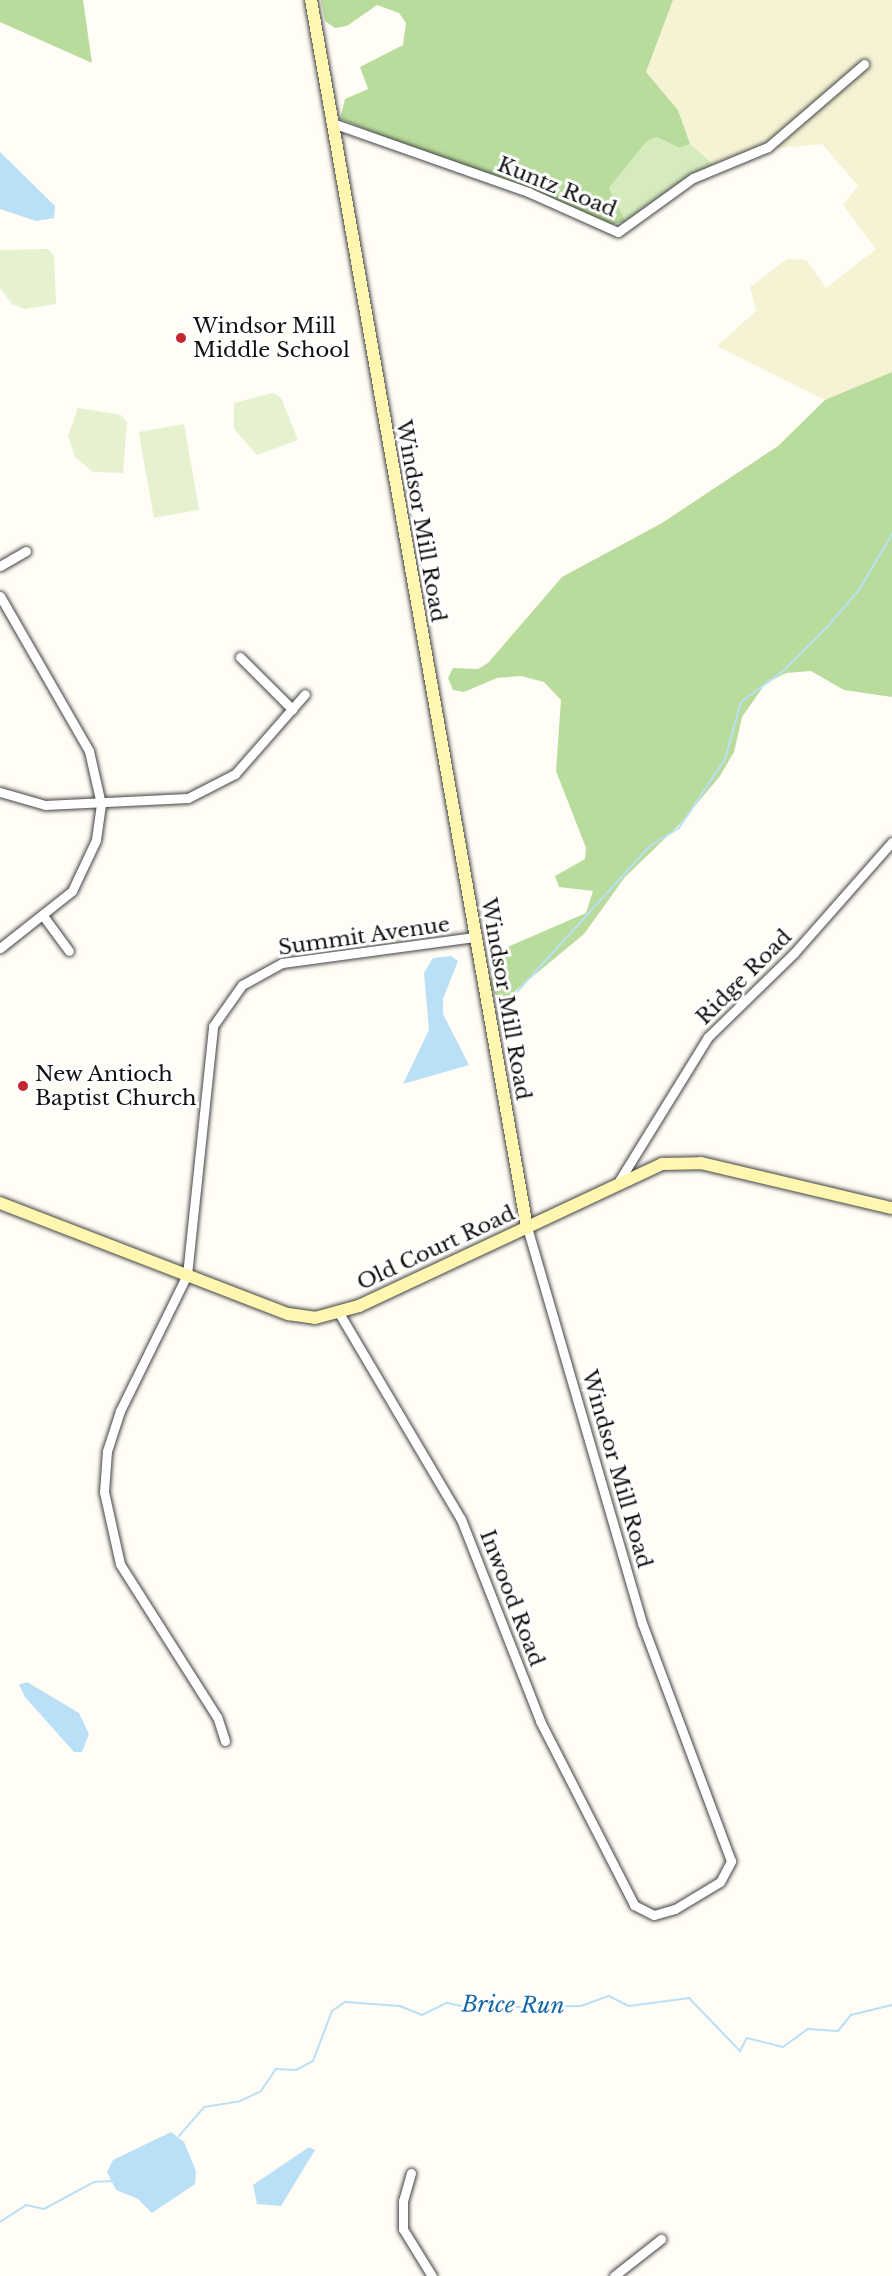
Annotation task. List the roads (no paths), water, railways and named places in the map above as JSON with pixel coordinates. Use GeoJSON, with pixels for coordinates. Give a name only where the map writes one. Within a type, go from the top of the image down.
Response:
{"type":"FeatureCollection","features":[{"type":"Feature","properties":{"kind":"main road","name":"Windsor Mill Road"},"geometry":{"type":"LineString","coordinates":[[312,0],[474,937],[527,1228]]}},
{"type":"Feature","properties":{"kind":"main road","name":"Old Court Road"},"geometry":{"type":"LineString","coordinates":[[0,1203],[295,1316],[339,1312],[527,1228],[619,1181],[662,1164],[701,1163],[892,1208]]}},
{"type":"Feature","properties":{"kind":"street","name":"Kuntz Road"},"geometry":{"type":"LineString","coordinates":[[335,124],[528,192],[618,232],[693,178],[768,147],[864,64]]}},
{"type":"Feature","properties":{"kind":"street"},"geometry":{"type":"LineString","coordinates":[[0,566],[26,551]]}},
{"type":"Feature","properties":{"kind":"street"},"geometry":{"type":"LineString","coordinates":[[0,596],[89,751],[101,804],[96,840],[83,872],[44,917],[0,948]]}},
{"type":"Feature","properties":{"kind":"street"},"geometry":{"type":"LineString","coordinates":[[240,657],[292,709]]}},
{"type":"Feature","properties":{"kind":"street"},"geometry":{"type":"LineString","coordinates":[[0,792],[37,804],[179,801],[220,784],[249,760],[305,694]]}},
{"type":"Feature","properties":{"kind":"street","name":"Ridge Road"},"geometry":{"type":"LineString","coordinates":[[619,1181],[708,1036],[800,947],[892,842]]}},
{"type":"Feature","properties":{"kind":"street"},"geometry":{"type":"LineString","coordinates":[[44,917],[69,951]]}},
{"type":"Feature","properties":{"kind":"street","name":"Summit Avenue"},"geometry":{"type":"LineString","coordinates":[[187,1275],[209,1042],[230,998],[254,975],[282,963],[474,937]]}},
{"type":"Feature","properties":{"kind":"street","name":"Windsor Mill Road"},"geometry":{"type":"LineString","coordinates":[[527,1228],[642,1623],[731,1861],[720,1882],[675,1909],[654,1915],[634,1905]]}},
{"type":"Feature","properties":{"kind":"street"},"geometry":{"type":"LineString","coordinates":[[187,1275],[117,1420],[104,1492],[120,1564],[217,1717],[225,1741]]}},
{"type":"Feature","properties":{"kind":"street","name":"Inwood Road"},"geometry":{"type":"LineString","coordinates":[[339,1312],[461,1519],[540,1721],[634,1905]]}},
{"type":"Feature","properties":{"kind":"street"},"geometry":{"type":"LineString","coordinates":[[411,2173],[403,2201],[403,2229],[432,2276]]}},
{"type":"Feature","properties":{"kind":"street"},"geometry":{"type":"LineString","coordinates":[[614,2276],[661,2239]]}},
{"type":"Feature","properties":{"kind":"water"},"geometry":{"type":"Polygon","coordinates":[[[0,152],[55,206],[54,218],[36,221],[0,209],[0,152]]]}},
{"type":"Feature","properties":{"kind":"water"},"geometry":{"type":"Polygon","coordinates":[[[451,956],[458,961],[443,999],[443,1014],[469,1065],[403,1084],[429,1030],[424,973],[433,958],[451,956]]]}},
{"type":"Feature","properties":{"kind":"water"},"geometry":{"type":"Polygon","coordinates":[[[27,1682],[79,1713],[89,1734],[82,1752],[74,1752],[25,1697],[19,1685],[27,1682]]]}},
{"type":"Feature","properties":{"kind":"water"},"geometry":{"type":"Polygon","coordinates":[[[171,2132],[184,2142],[196,2171],[195,2184],[152,2213],[138,2199],[116,2190],[107,2172],[113,2160],[171,2132]]]}},
{"type":"Feature","properties":{"kind":"water"},"geometry":{"type":"Polygon","coordinates":[[[309,2147],[315,2150],[281,2206],[257,2204],[253,2185],[309,2147]]]}},
{"type":"Feature","properties":{"kind":"waterway"},"geometry":{"type":"LineString","coordinates":[[496,1015],[650,846],[679,828],[725,759],[741,702],[783,671],[828,626],[859,590],[892,534]]}},
{"type":"Feature","properties":{"kind":"waterway","name":"Brice Run"},"geometry":{"type":"LineString","coordinates":[[179,2136],[204,2107],[240,2101],[261,2091],[276,2069],[296,2070],[313,2061],[332,2011],[345,2002],[400,2006],[422,2015],[447,2003],[470,2008],[581,2006],[609,1996],[629,2006],[689,1998],[740,2051],[747,2038],[783,2047],[808,2029],[838,2031],[851,2015],[892,2005]]}},
{"type":"Feature","properties":{"kind":"waterway","name":"Brice Run"},"geometry":{"type":"LineString","coordinates":[[0,2222],[26,2205],[44,2209],[94,2182],[111,2181]]}},
{"type":"Feature","properties":{"kind":"place","name":"Windsor Mill Middle School"},"geometry":{"type":"Point","coordinates":[181,338]}},
{"type":"Feature","properties":{"kind":"place","name":"New Antioch Baptist Church"},"geometry":{"type":"Point","coordinates":[23,1086]}}]}
